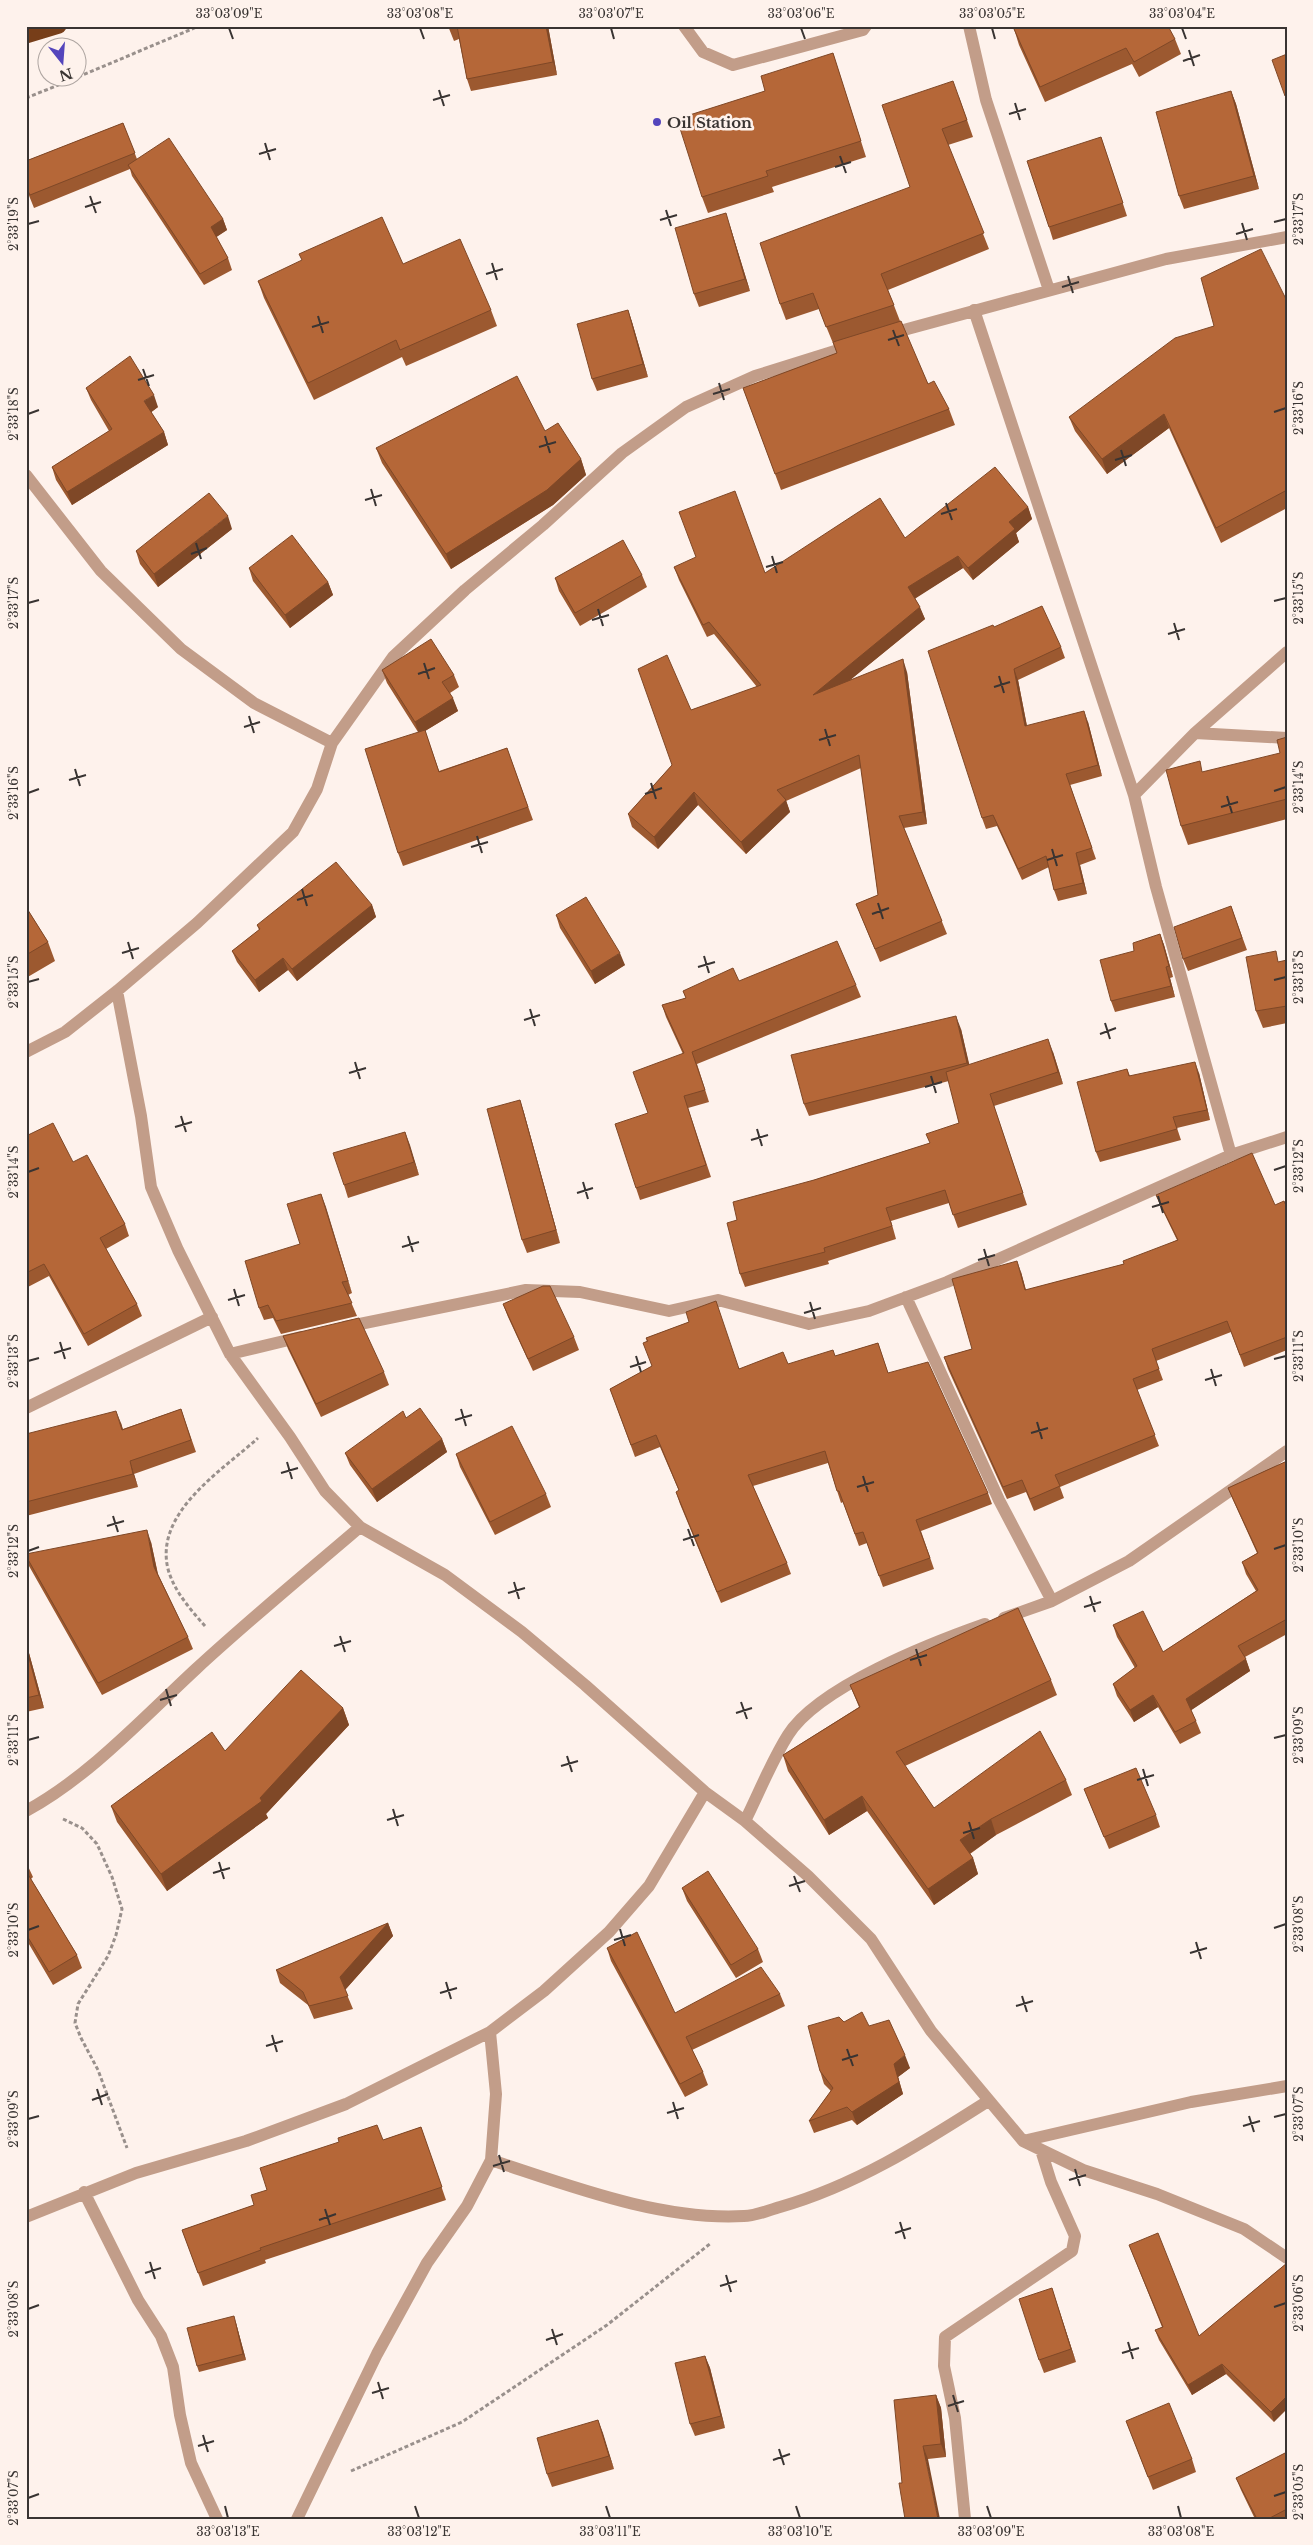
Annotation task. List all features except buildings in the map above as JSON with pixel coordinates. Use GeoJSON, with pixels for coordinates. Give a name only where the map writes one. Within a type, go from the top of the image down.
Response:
{"type":"FeatureCollection","features":[{"type":"Feature","properties":{"kind":"highway"},"geometry":{"type":"LineString","coordinates":[[26,36],[58,26]]}},
{"type":"Feature","properties":{"kind":"street"},"geometry":{"type":"LineString","coordinates":[[684,26],[703,52],[733,65],[863,30],[866,26]]}},
{"type":"Feature","properties":{"kind":"street"},"geometry":{"type":"LineString","coordinates":[[969,26],[986,100],[1049,290]]}},
{"type":"Feature","properties":{"kind":"street"},"geometry":{"type":"LineString","coordinates":[[878,337],[1166,259],[1287,237]]}},
{"type":"Feature","properties":{"kind":"street"},"geometry":{"type":"LineString","coordinates":[[974,310],[1134,794],[1156,887],[1231,1155]]}},
{"type":"Feature","properties":{"kind":"street"},"geometry":{"type":"LineString","coordinates":[[26,1052],[65,1032],[116,991],[197,923],[293,832],[317,789],[332,743],[393,657],[465,590],[543,525],[622,453],[686,407],[755,376],[859,343]]}},
{"type":"Feature","properties":{"kind":"street"},"geometry":{"type":"LineString","coordinates":[[26,475],[101,571],[181,649],[254,703],[332,743]]}},
{"type":"Feature","properties":{"kind":"street"},"geometry":{"type":"LineString","coordinates":[[1134,794],[1195,733],[1287,652]]}},
{"type":"Feature","properties":{"kind":"street"},"geometry":{"type":"LineString","coordinates":[[1195,733],[1287,738]]}},
{"type":"Feature","properties":{"kind":"street"},"geometry":{"type":"LineString","coordinates":[[116,991],[141,1116],[151,1186],[178,1250],[230,1354],[278,1420],[325,1491],[360,1527],[445,1575],[522,1632],[585,1685],[705,1792],[745,1821],[808,1876],[871,1939],[931,2031],[1023,2142],[1083,2170],[1157,2194],[1244,2229],[1287,2258]]}},
{"type":"Feature","properties":{"kind":"street"},"geometry":{"type":"LineString","coordinates":[[335,1329],[526,1290],[580,1292],[669,1310],[718,1300],[809,1324],[869,1311],[947,1282],[1231,1155],[1287,1136]]}},
{"type":"Feature","properties":{"kind":"street"},"geometry":{"type":"LineString","coordinates":[[906,1297],[999,1500],[1052,1601]]}},
{"type":"Feature","properties":{"kind":"street"},"geometry":{"type":"LineString","coordinates":[[26,1408],[212,1317]]}},
{"type":"Feature","properties":{"kind":"street"},"geometry":{"type":"LineString","coordinates":[[230,1354],[316,1334]]}},
{"type":"Feature","properties":{"kind":"street"},"geometry":{"type":"LineString","coordinates":[[745,1821],[788,1734],[824,1698],[879,1668],[949,1637],[1052,1601],[1129,1561],[1287,1451]]}},
{"type":"Feature","properties":{"kind":"street"},"geometry":{"type":"LineString","coordinates":[[29,1810],[65,1786],[119,1740],[221,1646],[360,1527]]}},
{"type":"Feature","properties":{"kind":"street"},"geometry":{"type":"LineString","coordinates":[[26,2217],[84,2192],[136,2173],[246,2141],[346,2104],[490,2032],[544,1991],[609,1932],[649,1886],[705,1792]]}},
{"type":"Feature","properties":{"kind":"street"},"geometry":{"type":"LineString","coordinates":[[297,2519],[377,2354],[427,2263],[467,2206],[490,2160],[496,2094],[490,2032]]}},
{"type":"Feature","properties":{"kind":"street"},"geometry":{"type":"LineString","coordinates":[[1023,2142],[1192,2102],[1287,2086]]}},
{"type":"Feature","properties":{"kind":"street"},"geometry":{"type":"LineString","coordinates":[[490,2160],[589,2192],[674,2213],[745,2216],[826,2192],[902,2156],[988,2101]]}},
{"type":"Feature","properties":{"kind":"street"},"geometry":{"type":"LineString","coordinates":[[965,2519],[955,2418],[944,2366],[945,2337],[1072,2251],[1076,2236],[1051,2182],[1041,2150]]}},
{"type":"Feature","properties":{"kind":"street"},"geometry":{"type":"LineString","coordinates":[[84,2192],[138,2300],[161,2336],[173,2367],[180,2415],[191,2463],[217,2519]]}},
{"type":"Feature","properties":{"kind":"path"},"geometry":{"type":"LineString","coordinates":[[88,72],[199,26]]}},
{"type":"Feature","properties":{"kind":"path"},"geometry":{"type":"LineString","coordinates":[[26,98],[50,88]]}},
{"type":"Feature","properties":{"kind":"path"},"geometry":{"type":"LineString","coordinates":[[221,1646],[178,1592],[168,1569],[166,1545],[175,1522],[192,1496],[278,1420]]}},
{"type":"Feature","properties":{"kind":"path"},"geometry":{"type":"LineString","coordinates":[[29,1810],[58,1817],[82,1828],[87,1833],[97,1844],[112,1877],[122,1909],[108,1956],[78,2004],[75,2023],[98,2070],[136,2173]]}},
{"type":"Feature","properties":{"kind":"path"},"geometry":{"type":"LineString","coordinates":[[313,2487],[462,2422],[607,2325],[745,2216]]}},
{"type":"Feature","properties":{"kind":"place","name":"Oil Station"},"geometry":{"type":"Point","coordinates":[657,122]}}]}
